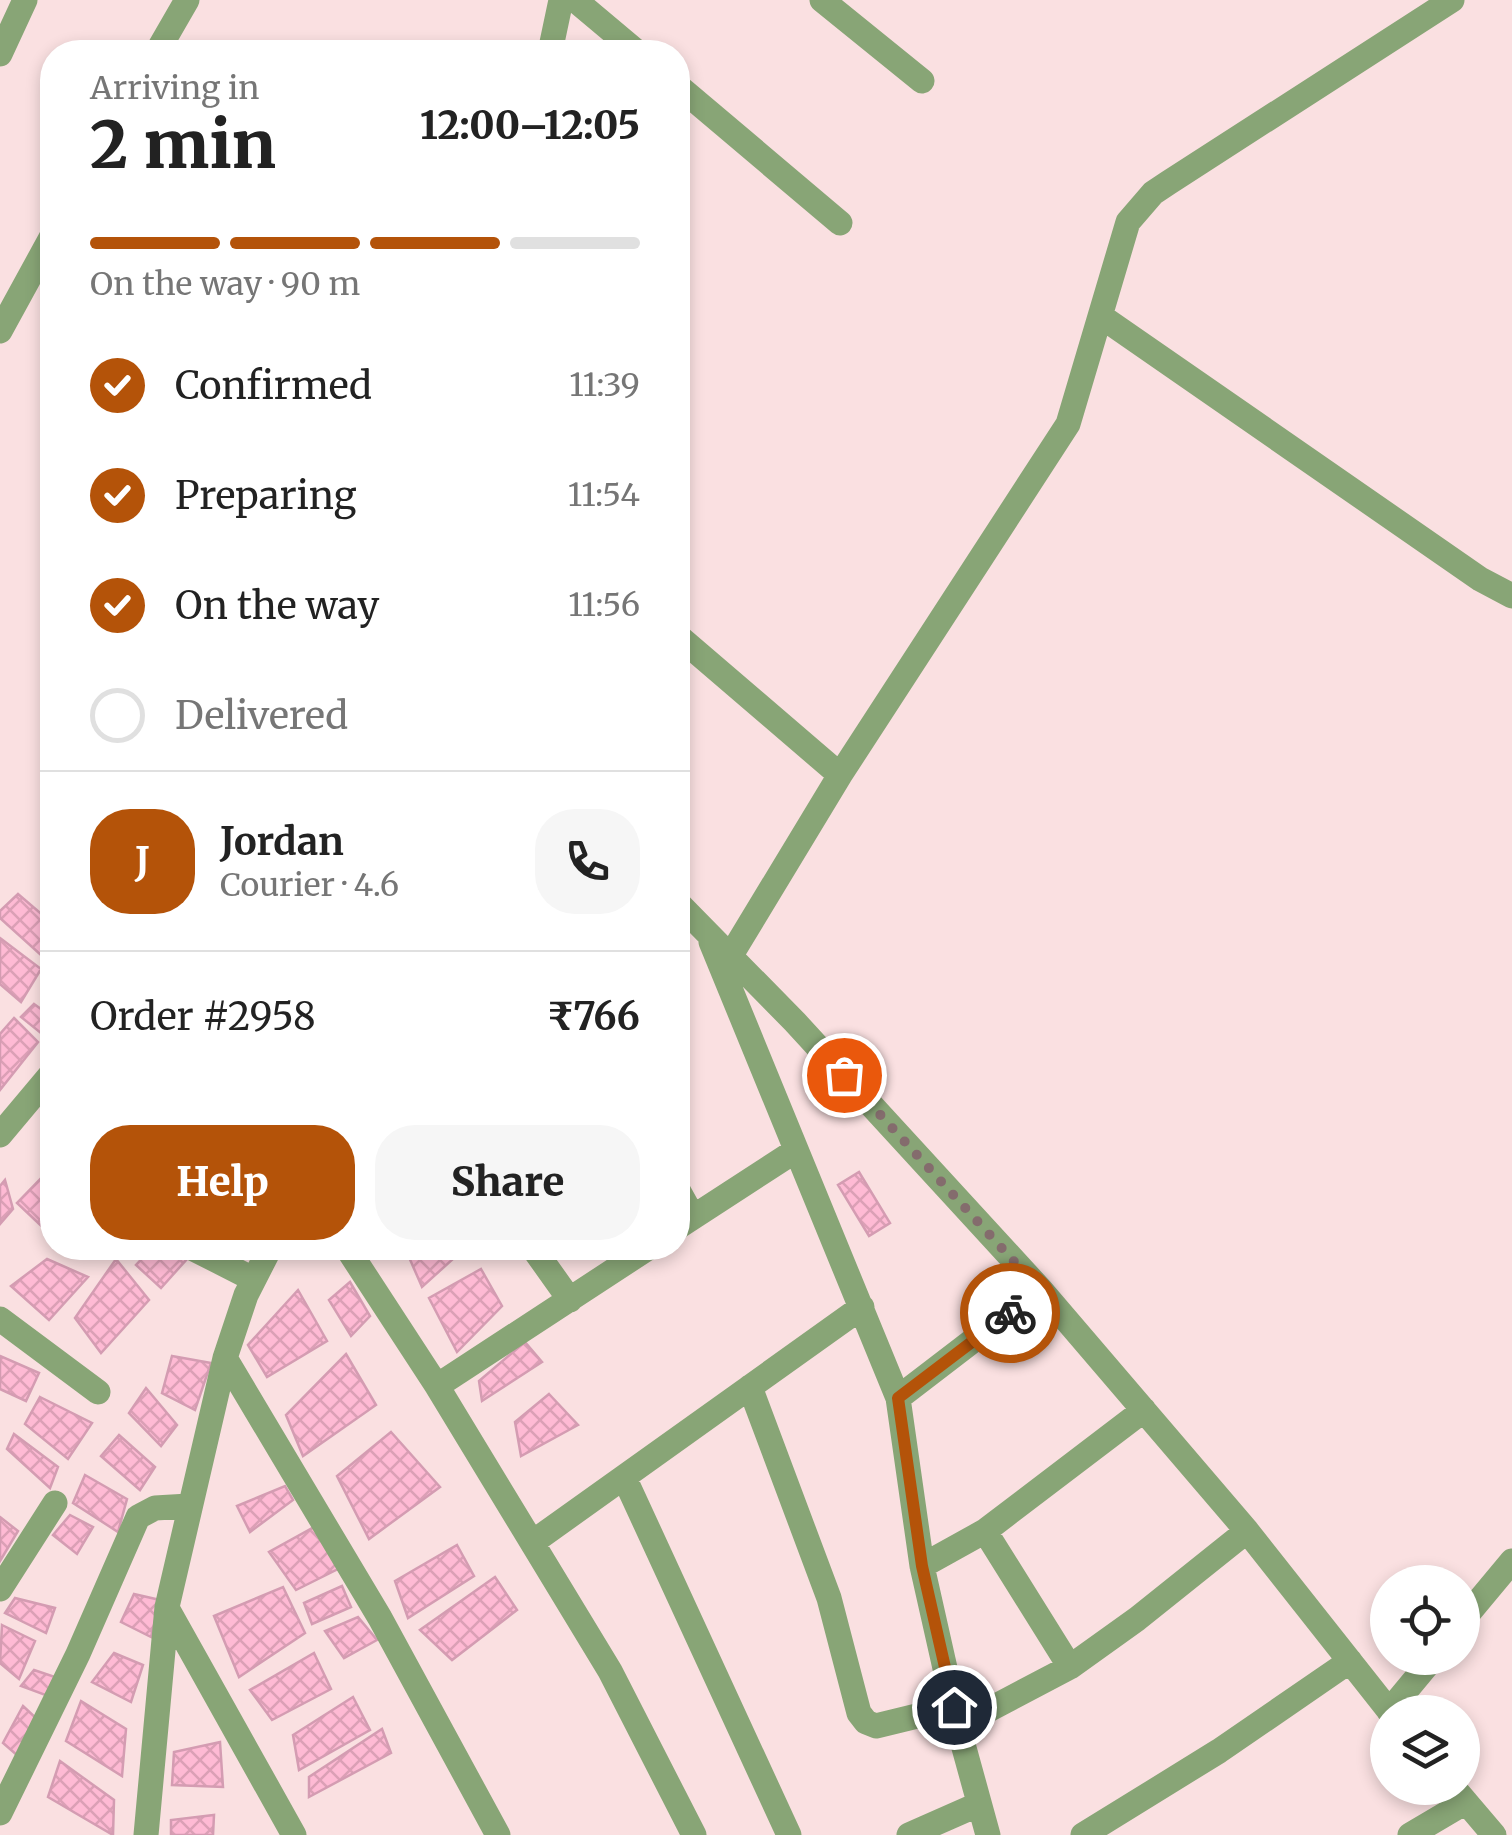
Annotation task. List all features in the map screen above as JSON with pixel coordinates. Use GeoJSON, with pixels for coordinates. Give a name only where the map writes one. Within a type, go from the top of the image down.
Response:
{"type":"FeatureCollection","features":[{"type":"Feature","properties":{"kind":"street"},"geometry":{"type":"LineString","coordinates":[[0,54],[25,0]]}},
{"type":"Feature","properties":{"kind":"street"},"geometry":{"type":"LineString","coordinates":[[164,40],[187,0]]}},
{"type":"Feature","properties":{"kind":"street"},"geometry":{"type":"LineString","coordinates":[[553,40],[561,0]]}},
{"type":"Feature","properties":{"kind":"street"},"geometry":{"type":"LineString","coordinates":[[575,0],[623,40]]}},
{"type":"Feature","properties":{"kind":"street"},"geometry":{"type":"LineString","coordinates":[[822,0],[922,81]]}},
{"type":"Feature","properties":{"kind":"street"},"geometry":{"type":"LineString","coordinates":[[731,954],[840,775],[1068,424],[1128,222],[1153,192],[1452,0]]}},
{"type":"Feature","properties":{"kind":"street"},"geometry":{"type":"LineString","coordinates":[[690,96],[840,223]]}},
{"type":"Feature","properties":{"kind":"street"},"geometry":{"type":"LineString","coordinates":[[0,331],[40,258]]}},
{"type":"Feature","properties":{"kind":"street"},"geometry":{"type":"LineString","coordinates":[[1102,317],[1480,579],[1512,596]]}},
{"type":"Feature","properties":{"kind":"street"},"geometry":{"type":"LineString","coordinates":[[690,646],[840,775]]}},
{"type":"Feature","properties":{"kind":"street"},"geometry":{"type":"LineString","coordinates":[[690,916],[731,954],[1040,1290],[1247,1531],[1377,1695]]}},
{"type":"Feature","properties":{"kind":"street"},"geometry":{"type":"LineString","coordinates":[[707,932],[898,1398],[922,1566],[977,1805],[988,1835]]}},
{"type":"Feature","properties":{"kind":"street"},"geometry":{"type":"LineString","coordinates":[[0,1135],[40,1087]]}},
{"type":"Feature","properties":{"kind":"street"},"geometry":{"type":"LineString","coordinates":[[690,1219],[794,1152]]}},
{"type":"Feature","properties":{"kind":"street"},"geometry":{"type":"LineString","coordinates":[[216,1260],[254,1279]]}},
{"type":"Feature","properties":{"kind":"street"},"geometry":{"type":"LineString","coordinates":[[146,1835],[167,1608],[225,1358],[264,1260]]}},
{"type":"Feature","properties":{"kind":"street"},"geometry":{"type":"LineString","coordinates":[[355,1260],[437,1386],[610,1671],[694,1835]]}},
{"type":"Feature","properties":{"kind":"street"},"geometry":{"type":"LineString","coordinates":[[542,1260],[570,1300]]}},
{"type":"Feature","properties":{"kind":"street"},"geometry":{"type":"LineString","coordinates":[[437,1386],[630,1260]]}},
{"type":"Feature","properties":{"kind":"street"},"geometry":{"type":"LineString","coordinates":[[898,1398],[1040,1290]]}},
{"type":"Feature","properties":{"kind":"street"},"geometry":{"type":"LineString","coordinates":[[533,1542],[862,1307]]}},
{"type":"Feature","properties":{"kind":"street"},"geometry":{"type":"LineString","coordinates":[[0,1319],[98,1392]]}},
{"type":"Feature","properties":{"kind":"street"},"geometry":{"type":"LineString","coordinates":[[225,1358],[380,1618],[498,1835]]}},
{"type":"Feature","properties":{"kind":"street"},"geometry":{"type":"LineString","coordinates":[[750,1387],[830,1598],[859,1713],[876,1726],[956,1717],[1070,1667],[1247,1531]]}},
{"type":"Feature","properties":{"kind":"street"},"geometry":{"type":"LineString","coordinates":[[922,1566],[985,1531],[1144,1410]]}},
{"type":"Feature","properties":{"kind":"street"},"geometry":{"type":"LineString","coordinates":[[624,1477],[789,1835]]}},
{"type":"Feature","properties":{"kind":"street"},"geometry":{"type":"LineString","coordinates":[[0,1588],[54,1503]]}},
{"type":"Feature","properties":{"kind":"street"},"geometry":{"type":"LineString","coordinates":[[0,1812],[78,1654],[138,1517],[156,1508],[189,1506]]}},
{"type":"Feature","properties":{"kind":"street"},"geometry":{"type":"LineString","coordinates":[[985,1531],[1070,1667]]}},
{"type":"Feature","properties":{"kind":"street"},"geometry":{"type":"LineString","coordinates":[[1480,1599],[1512,1561]]}},
{"type":"Feature","properties":{"kind":"street"},"geometry":{"type":"LineString","coordinates":[[167,1608],[294,1835]]}},
{"type":"Feature","properties":{"kind":"street"},"geometry":{"type":"LineString","coordinates":[[1082,1835],[1220,1751],[1350,1661]]}},
{"type":"Feature","properties":{"kind":"street"},"geometry":{"type":"LineString","coordinates":[[1404,1695],[1419,1675]]}},
{"type":"Feature","properties":{"kind":"street"},"geometry":{"type":"LineString","coordinates":[[909,1835],[977,1805]]}},
{"type":"Feature","properties":{"kind":"street"},"geometry":{"type":"LineString","coordinates":[[1410,1835],[1447,1805]]}},
{"type":"Feature","properties":{"kind":"street"},"geometry":{"type":"LineString","coordinates":[[1469,1805],[1494,1835]]}},
{"type":"Feature","properties":{"kind":"building"},"geometry":{"type":"Polygon","coordinates":[[[18,894],[40,913],[40,954],[0,918],[0,911],[18,894]]]}},
{"type":"Feature","properties":{"kind":"building"},"geometry":{"type":"Polygon","coordinates":[[[0,938],[40,971],[21,1002],[0,984],[0,938]]]}},
{"type":"Feature","properties":{"kind":"building"},"geometry":{"type":"Polygon","coordinates":[[[34,1004],[40,1008],[40,1032],[21,1017],[34,1004]]]}},
{"type":"Feature","properties":{"kind":"building"},"geometry":{"type":"Polygon","coordinates":[[[14,1018],[38,1042],[0,1090],[0,1034],[14,1018]]]}},
{"type":"Feature","properties":{"kind":"building"},"geometry":{"type":"Polygon","coordinates":[[[859,1172],[890,1223],[869,1236],[838,1185],[859,1172]]]}},
{"type":"Feature","properties":{"kind":"building"},"geometry":{"type":"Polygon","coordinates":[[[40,1179],[40,1225],[17,1203],[40,1179]]]}},
{"type":"Feature","properties":{"kind":"building"},"geometry":{"type":"Polygon","coordinates":[[[5,1180],[13,1209],[0,1224],[0,1186],[5,1180]]]}},
{"type":"Feature","properties":{"kind":"building"},"geometry":{"type":"Polygon","coordinates":[[[46,1260],[88,1277],[49,1320],[11,1286],[46,1260]]]}},
{"type":"Feature","properties":{"kind":"building"},"geometry":{"type":"Polygon","coordinates":[[[115,1260],[149,1300],[101,1353],[75,1318],[115,1260]]]}},
{"type":"Feature","properties":{"kind":"building"},"geometry":{"type":"Polygon","coordinates":[[[141,1260],[186,1260],[161,1288],[136,1265],[141,1260]]]}},
{"type":"Feature","properties":{"kind":"building"},"geometry":{"type":"Polygon","coordinates":[[[410,1260],[452,1260],[422,1287],[410,1260]]]}},
{"type":"Feature","properties":{"kind":"building"},"geometry":{"type":"Polygon","coordinates":[[[481,1269],[502,1306],[457,1352],[429,1298],[481,1269]]]}},
{"type":"Feature","properties":{"kind":"building"},"geometry":{"type":"Polygon","coordinates":[[[350,1282],[370,1316],[351,1336],[329,1300],[350,1282]]]}},
{"type":"Feature","properties":{"kind":"building"},"geometry":{"type":"Polygon","coordinates":[[[298,1290],[327,1341],[267,1377],[248,1345],[298,1290]]]}},
{"type":"Feature","properties":{"kind":"building"},"geometry":{"type":"Polygon","coordinates":[[[525,1342],[542,1362],[482,1401],[479,1381],[525,1342]]]}},
{"type":"Feature","properties":{"kind":"building"},"geometry":{"type":"Polygon","coordinates":[[[346,1354],[376,1405],[303,1456],[286,1415],[346,1354]]]}},
{"type":"Feature","properties":{"kind":"building"},"geometry":{"type":"Polygon","coordinates":[[[0,1356],[39,1373],[26,1401],[0,1389],[0,1356]]]}},
{"type":"Feature","properties":{"kind":"building"},"geometry":{"type":"Polygon","coordinates":[[[172,1356],[211,1363],[195,1410],[162,1393],[172,1356]]]}},
{"type":"Feature","properties":{"kind":"building"},"geometry":{"type":"Polygon","coordinates":[[[146,1388],[177,1425],[161,1446],[129,1413],[146,1388]]]}},
{"type":"Feature","properties":{"kind":"building"},"geometry":{"type":"Polygon","coordinates":[[[549,1394],[578,1425],[521,1456],[515,1422],[549,1394]]]}},
{"type":"Feature","properties":{"kind":"building"},"geometry":{"type":"Polygon","coordinates":[[[40,1397],[92,1423],[68,1459],[25,1424],[40,1397]]]}},
{"type":"Feature","properties":{"kind":"building"},"geometry":{"type":"Polygon","coordinates":[[[391,1432],[440,1487],[369,1539],[337,1476],[391,1432]]]}},
{"type":"Feature","properties":{"kind":"building"},"geometry":{"type":"Polygon","coordinates":[[[14,1434],[58,1467],[50,1488],[7,1449],[14,1434]]]}},
{"type":"Feature","properties":{"kind":"building"},"geometry":{"type":"Polygon","coordinates":[[[119,1435],[155,1467],[140,1490],[101,1456],[119,1435]]]}},
{"type":"Feature","properties":{"kind":"building"},"geometry":{"type":"Polygon","coordinates":[[[85,1475],[127,1499],[118,1532],[73,1503],[85,1475]]]}},
{"type":"Feature","properties":{"kind":"building"},"geometry":{"type":"Polygon","coordinates":[[[285,1486],[293,1500],[250,1532],[237,1506],[285,1486]]]}},
{"type":"Feature","properties":{"kind":"building"},"geometry":{"type":"Polygon","coordinates":[[[70,1515],[93,1527],[77,1554],[53,1535],[70,1515]]]}},
{"type":"Feature","properties":{"kind":"building"},"geometry":{"type":"Polygon","coordinates":[[[0,1517],[18,1531],[0,1561],[0,1517]]]}},
{"type":"Feature","properties":{"kind":"building"},"geometry":{"type":"Polygon","coordinates":[[[316,1526],[340,1568],[296,1590],[269,1552],[316,1526]]]}},
{"type":"Feature","properties":{"kind":"building"},"geometry":{"type":"Polygon","coordinates":[[[457,1545],[474,1576],[408,1618],[395,1581],[457,1545]]]}},
{"type":"Feature","properties":{"kind":"building"},"geometry":{"type":"Polygon","coordinates":[[[495,1577],[517,1610],[452,1660],[420,1630],[495,1577]]]}},
{"type":"Feature","properties":{"kind":"building"},"geometry":{"type":"Polygon","coordinates":[[[342,1586],[351,1607],[312,1624],[304,1603],[342,1586]]]}},
{"type":"Feature","properties":{"kind":"building"},"geometry":{"type":"Polygon","coordinates":[[[283,1587],[305,1633],[239,1677],[214,1616],[283,1587]]]}},
{"type":"Feature","properties":{"kind":"building"},"geometry":{"type":"Polygon","coordinates":[[[134,1594],[160,1600],[151,1637],[121,1622],[134,1594]]]}},
{"type":"Feature","properties":{"kind":"building"},"geometry":{"type":"Polygon","coordinates":[[[15,1598],[55,1608],[46,1633],[5,1613],[15,1598]]]}},
{"type":"Feature","properties":{"kind":"building"},"geometry":{"type":"Polygon","coordinates":[[[358,1617],[377,1640],[344,1658],[325,1631],[358,1617]]]}},
{"type":"Feature","properties":{"kind":"building"},"geometry":{"type":"Polygon","coordinates":[[[2,1625],[35,1641],[19,1679],[0,1663],[2,1625]]]}},
{"type":"Feature","properties":{"kind":"building"},"geometry":{"type":"Polygon","coordinates":[[[114,1653],[143,1665],[131,1702],[92,1682],[114,1653]]]}},
{"type":"Feature","properties":{"kind":"building"},"geometry":{"type":"Polygon","coordinates":[[[314,1653],[331,1689],[272,1720],[250,1690],[314,1653]]]}},
{"type":"Feature","properties":{"kind":"building"},"geometry":{"type":"Polygon","coordinates":[[[34,1670],[55,1677],[48,1696],[21,1686],[34,1670]]]}},
{"type":"Feature","properties":{"kind":"building"},"geometry":{"type":"Polygon","coordinates":[[[353,1697],[370,1730],[299,1770],[293,1735],[353,1697]]]}},
{"type":"Feature","properties":{"kind":"building"},"geometry":{"type":"Polygon","coordinates":[[[81,1701],[126,1729],[122,1776],[66,1741],[81,1701]]]}},
{"type":"Feature","properties":{"kind":"building"},"geometry":{"type":"Polygon","coordinates":[[[23,1706],[37,1719],[18,1756],[3,1743],[23,1706]]]}},
{"type":"Feature","properties":{"kind":"building"},"geometry":{"type":"Polygon","coordinates":[[[382,1729],[391,1753],[309,1797],[309,1777],[382,1729]]]}},
{"type":"Feature","properties":{"kind":"building"},"geometry":{"type":"Polygon","coordinates":[[[220,1742],[223,1787],[172,1785],[174,1752],[220,1742]]]}},
{"type":"Feature","properties":{"kind":"building"},"geometry":{"type":"Polygon","coordinates":[[[60,1761],[114,1800],[113,1835],[48,1797],[60,1761]]]}},
{"type":"Feature","properties":{"kind":"building"},"geometry":{"type":"Polygon","coordinates":[[[214,1815],[213,1835],[171,1835],[171,1820],[214,1815]]]}},
{"type":"Feature","properties":{"kind":"way so far"},"geometry":{"type":"LineString","coordinates":[[844,1075],[1040,1290],[1010,1313]]}},
{"type":"Feature","properties":{"kind":"route"},"geometry":{"type":"LineString","coordinates":[[954,1707],[922,1566],[898,1398],[1010,1313]]}}]}
